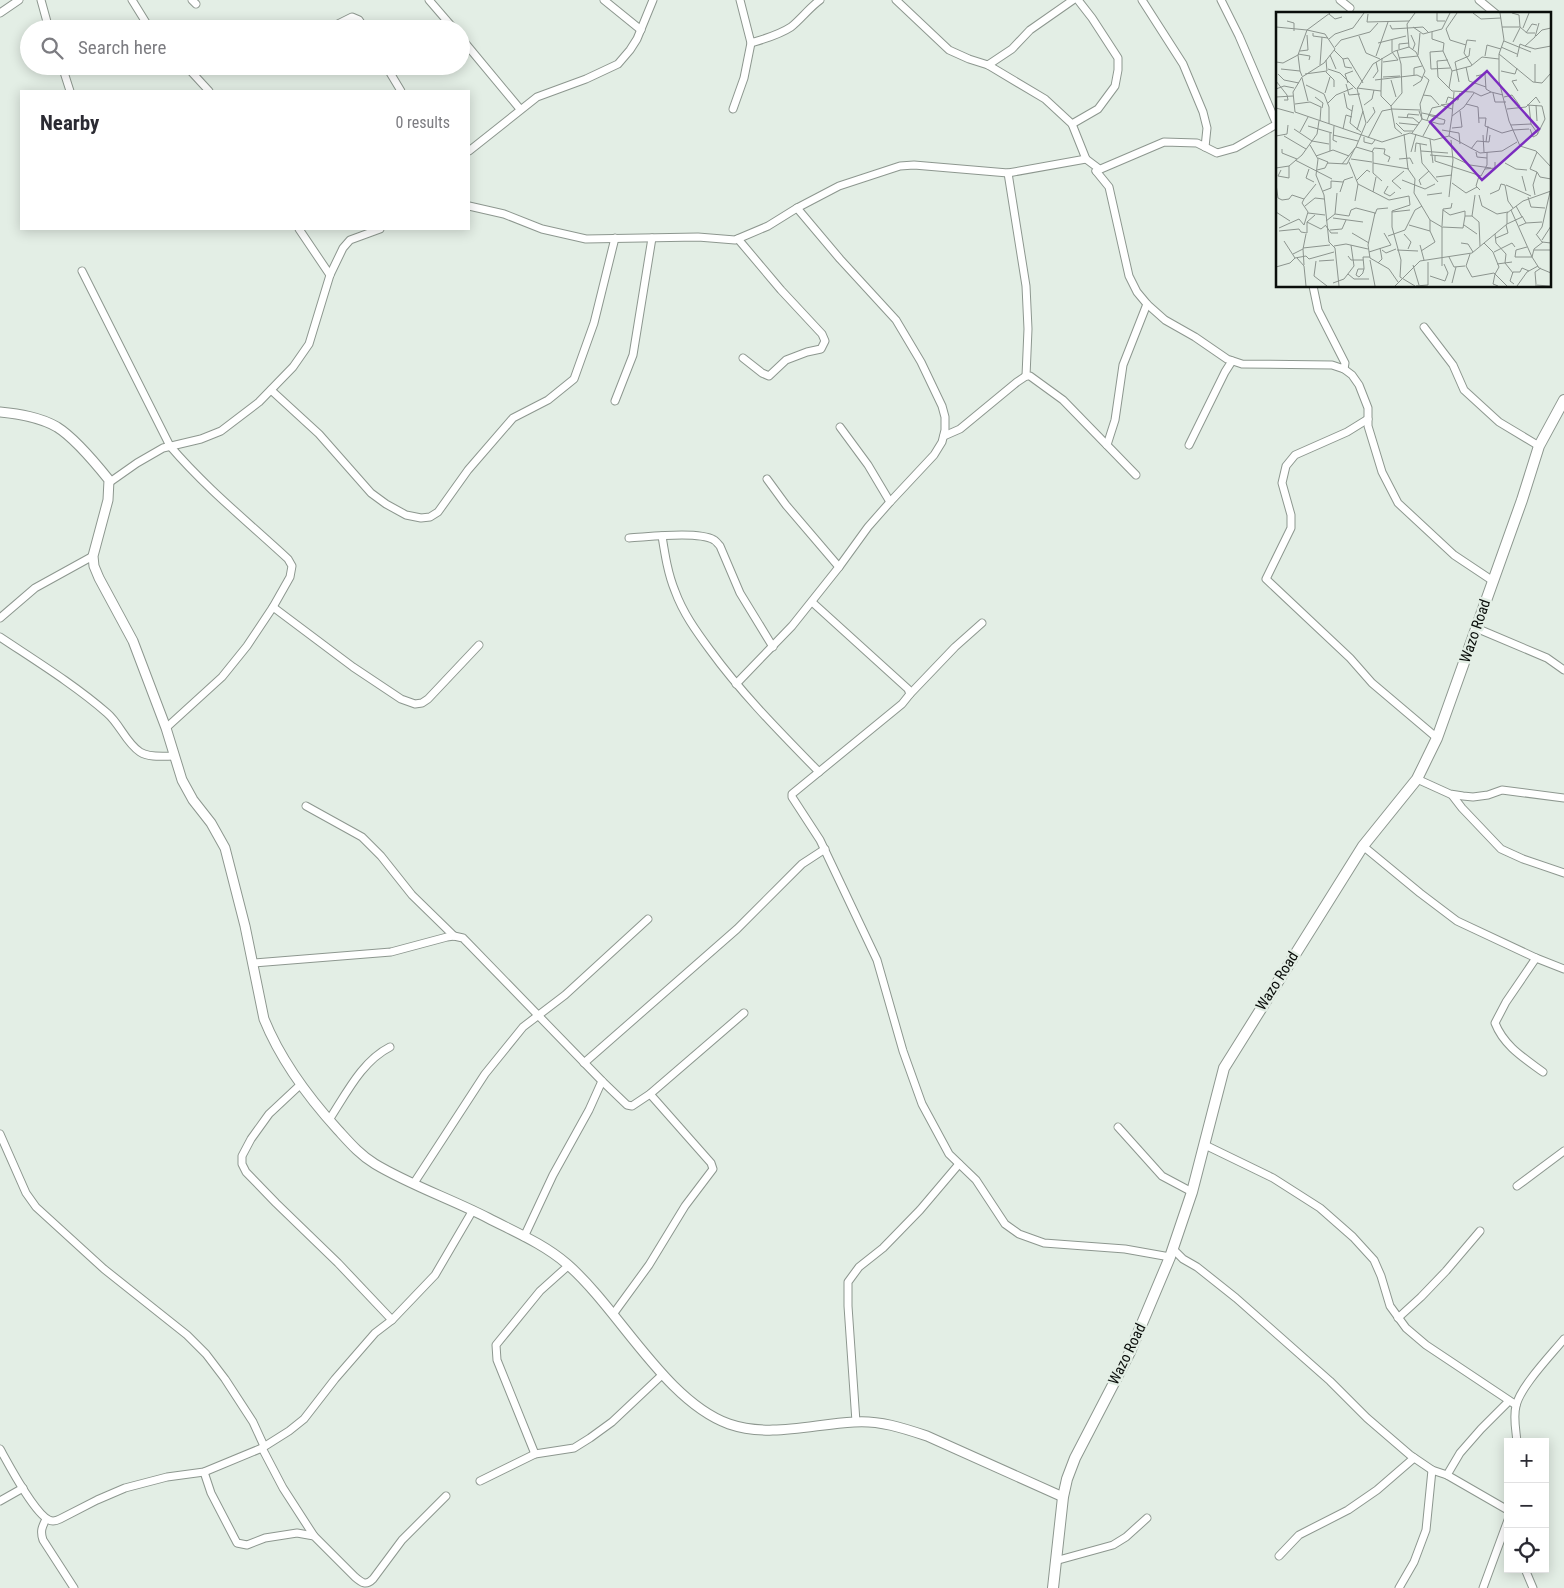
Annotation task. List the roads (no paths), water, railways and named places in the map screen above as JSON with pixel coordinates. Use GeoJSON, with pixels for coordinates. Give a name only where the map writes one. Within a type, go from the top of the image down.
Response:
{"type":"FeatureCollection","features":[{"type":"Feature","properties":{"kind":"main road","name":"Wazo Road"},"geometry":{"type":"LineString","coordinates":[[1053,1588],[1063,1497],[1067,1478],[1074,1458],[1130,1352],[1172,1253],[1192,1192],[1226,1064],[1363,846],[1417,779],[1437,738],[1522,500],[1539,446],[1564,400]]}},
{"type":"Feature","properties":{"kind":"street"},"geometry":{"type":"LineString","coordinates":[[0,13],[19,0]]}},
{"type":"Feature","properties":{"kind":"street"},"geometry":{"type":"LineString","coordinates":[[41,0],[47,20]]}},
{"type":"Feature","properties":{"kind":"street"},"geometry":{"type":"LineString","coordinates":[[132,0],[144,20]]}},
{"type":"Feature","properties":{"kind":"street"},"geometry":{"type":"LineString","coordinates":[[429,0],[446,20]]}},
{"type":"Feature","properties":{"kind":"street"},"geometry":{"type":"LineString","coordinates":[[604,0],[641,30]]}},
{"type":"Feature","properties":{"kind":"street"},"geometry":{"type":"LineString","coordinates":[[470,150],[520,109],[545,93],[586,79],[615,66],[630,50],[641,30],[653,0]]}},
{"type":"Feature","properties":{"kind":"street"},"geometry":{"type":"LineString","coordinates":[[733,109],[744,78],[751,44],[740,0]]}},
{"type":"Feature","properties":{"kind":"street"},"geometry":{"type":"LineString","coordinates":[[751,44],[790,27],[812,5],[820,0]]}},
{"type":"Feature","properties":{"kind":"street"},"geometry":{"type":"LineString","coordinates":[[896,0],[949,50],[968,59],[988,65],[1045,99],[1072,124],[1086,159],[1098,168],[1096,171],[1109,187],[1129,276],[1147,304],[1165,320],[1195,337],[1227,359],[1242,364],[1332,365],[1344,369],[1352,376],[1359,385],[1368,408],[1368,426],[1382,472],[1398,503],[1454,555],[1493,581]]}},
{"type":"Feature","properties":{"kind":"street"},"geometry":{"type":"LineString","coordinates":[[988,65],[1012,48],[1030,30],[1073,0]]}},
{"type":"Feature","properties":{"kind":"street"},"geometry":{"type":"LineString","coordinates":[[1072,124],[1098,109],[1115,86],[1118,70],[1118,58],[1078,0]]}},
{"type":"Feature","properties":{"kind":"street"},"geometry":{"type":"LineString","coordinates":[[1142,0],[1183,64],[1208,128],[1205,147]]}},
{"type":"Feature","properties":{"kind":"street"},"geometry":{"type":"LineString","coordinates":[[1221,0],[1239,36],[1276,124]]}},
{"type":"Feature","properties":{"kind":"street"},"geometry":{"type":"LineString","coordinates":[[1340,0],[1350,8]]}},
{"type":"Feature","properties":{"kind":"street"},"geometry":{"type":"LineString","coordinates":[[1479,0],[1494,12]]}},
{"type":"Feature","properties":{"kind":"street"},"geometry":{"type":"LineString","coordinates":[[343,20],[352,17],[359,20]]}},
{"type":"Feature","properties":{"kind":"street"},"geometry":{"type":"LineString","coordinates":[[470,49],[520,109]]}},
{"type":"Feature","properties":{"kind":"street"},"geometry":{"type":"LineString","coordinates":[[65,75],[70,90]]}},
{"type":"Feature","properties":{"kind":"street"},"geometry":{"type":"LineString","coordinates":[[196,75],[208,90]]}},
{"type":"Feature","properties":{"kind":"street"},"geometry":{"type":"LineString","coordinates":[[391,75],[400,90]]}},
{"type":"Feature","properties":{"kind":"street"},"geometry":{"type":"LineString","coordinates":[[1096,171],[1164,142],[1181,141],[1197,143],[1217,152],[1235,148],[1276,127]]}},
{"type":"Feature","properties":{"kind":"street"},"geometry":{"type":"LineString","coordinates":[[470,206],[504,214],[558,233],[586,239],[698,238],[726,240],[738,239],[768,226],[839,186],[900,166],[914,164],[1008,173],[1086,159]]}},
{"type":"Feature","properties":{"kind":"street"},"geometry":{"type":"LineString","coordinates":[[1008,173],[1026,286],[1028,329],[1026,376]]}},
{"type":"Feature","properties":{"kind":"street"},"geometry":{"type":"LineString","coordinates":[[736,684],[773,647],[812,602],[868,528],[934,455],[944,436],[945,418],[942,406],[921,362],[896,320],[840,259],[797,208]]}},
{"type":"Feature","properties":{"kind":"street"},"geometry":{"type":"LineString","coordinates":[[300,230],[330,275]]}},
{"type":"Feature","properties":{"kind":"street"},"geometry":{"type":"LineString","coordinates":[[378,230],[348,242],[340,252],[330,275],[308,344],[292,367],[250,410],[221,431],[202,440],[170,446],[158,451],[110,482],[108,500],[93,556],[94,566],[99,578],[133,641],[166,728],[182,780],[193,800],[211,823],[225,848],[253,963],[264,1020],[269,1031],[300,1086],[329,1120],[366,1158],[414,1184],[473,1210],[524,1236],[544,1247],[569,1265],[614,1313],[663,1374],[694,1404],[720,1420],[737,1426],[771,1430],[788,1430],[856,1422],[904,1428],[927,1436],[1063,1497]]}},
{"type":"Feature","properties":{"kind":"street"},"geometry":{"type":"LineString","coordinates":[[271,390],[318,434],[371,493],[406,515],[421,518],[430,517],[438,512],[468,470],[513,418],[548,400],[574,379],[594,324],[614,238]]}},
{"type":"Feature","properties":{"kind":"street"},"geometry":{"type":"LineString","coordinates":[[615,401],[633,355],[652,238]]}},
{"type":"Feature","properties":{"kind":"street"},"geometry":{"type":"LineString","coordinates":[[738,239],[781,290],[822,334],[825,341],[820,349],[786,360],[770,376],[762,373],[743,358]]}},
{"type":"Feature","properties":{"kind":"street"},"geometry":{"type":"LineString","coordinates":[[82,271],[170,446],[190,470],[292,564],[290,576],[258,631],[222,677],[166,728]]}},
{"type":"Feature","properties":{"kind":"street"},"geometry":{"type":"LineString","coordinates":[[1313,288],[1318,310],[1345,363],[1344,369]]}},
{"type":"Feature","properties":{"kind":"street"},"geometry":{"type":"LineString","coordinates":[[1107,445],[1115,420],[1123,365],[1147,304]]}},
{"type":"Feature","properties":{"kind":"street"},"geometry":{"type":"LineString","coordinates":[[1424,326],[1454,365],[1464,390],[1499,422],[1539,446]]}},
{"type":"Feature","properties":{"kind":"street"},"geometry":{"type":"LineString","coordinates":[[1189,444],[1232,361]]}},
{"type":"Feature","properties":{"kind":"street"},"geometry":{"type":"LineString","coordinates":[[944,436],[960,429],[987,405],[1026,376]]}},
{"type":"Feature","properties":{"kind":"street"},"geometry":{"type":"LineString","coordinates":[[1026,376],[1034,378],[1064,400],[1136,475]]}},
{"type":"Feature","properties":{"kind":"street"},"geometry":{"type":"LineString","coordinates":[[0,412],[32,417],[58,428],[110,482]]}},
{"type":"Feature","properties":{"kind":"street"},"geometry":{"type":"LineString","coordinates":[[1368,420],[1347,432],[1295,455],[1286,466],[1282,483],[1291,515],[1291,528],[1266,579],[1350,658],[1372,683],[1437,738]]}},
{"type":"Feature","properties":{"kind":"street"},"geometry":{"type":"LineString","coordinates":[[840,426],[868,465],[890,502]]}},
{"type":"Feature","properties":{"kind":"street"},"geometry":{"type":"LineString","coordinates":[[768,479],[786,505],[839,567]]}},
{"type":"Feature","properties":{"kind":"street"},"geometry":{"type":"LineString","coordinates":[[662,536],[664,553],[673,585],[685,613],[754,706],[819,772]]}},
{"type":"Feature","properties":{"kind":"street"},"geometry":{"type":"LineString","coordinates":[[630,538],[692,536],[715,540],[720,546],[740,593],[773,647]]}},
{"type":"Feature","properties":{"kind":"street"},"geometry":{"type":"LineString","coordinates":[[0,618],[35,588],[93,556]]}},
{"type":"Feature","properties":{"kind":"street"},"geometry":{"type":"LineString","coordinates":[[812,602],[908,689],[910,694]]}},
{"type":"Feature","properties":{"kind":"street"},"geometry":{"type":"LineString","coordinates":[[273,607],[353,667],[401,699],[415,704],[422,703],[428,699],[479,645]]}},
{"type":"Feature","properties":{"kind":"street"},"geometry":{"type":"LineString","coordinates":[[982,623],[955,647],[902,704],[792,794],[792,797],[813,827],[825,849],[876,960],[903,1051],[922,1104],[946,1150],[976,1180],[1007,1226],[1019,1234],[1044,1243],[1172,1253],[1197,1267],[1236,1298],[1324,1376],[1367,1418],[1414,1458],[1432,1470],[1447,1475],[1504,1505]]}},
{"type":"Feature","properties":{"kind":"street"},"geometry":{"type":"LineString","coordinates":[[1476,628],[1547,658],[1564,670]]}},
{"type":"Feature","properties":{"kind":"street"},"geometry":{"type":"LineString","coordinates":[[0,637],[90,698],[110,715],[134,747],[140,752],[147,755],[174,756]]}},
{"type":"Feature","properties":{"kind":"street"},"geometry":{"type":"LineString","coordinates":[[1417,779],[1452,795],[1473,797],[1502,790],[1564,798]]}},
{"type":"Feature","properties":{"kind":"street"},"geometry":{"type":"LineString","coordinates":[[1452,795],[1502,849],[1523,859],[1564,873]]}},
{"type":"Feature","properties":{"kind":"street"},"geometry":{"type":"LineString","coordinates":[[306,806],[362,838],[381,856],[412,895],[454,936],[466,940],[584,1063],[630,1106],[634,1106],[650,1094],[744,1014]]}},
{"type":"Feature","properties":{"kind":"street"},"geometry":{"type":"LineString","coordinates":[[1363,846],[1457,921],[1564,969]]}},
{"type":"Feature","properties":{"kind":"street"},"geometry":{"type":"LineString","coordinates":[[584,1063],[737,930],[802,864],[825,849]]}},
{"type":"Feature","properties":{"kind":"street"},"geometry":{"type":"LineString","coordinates":[[414,1184],[493,1062],[523,1027],[540,1016],[565,995],[648,919]]}},
{"type":"Feature","properties":{"kind":"street"},"geometry":{"type":"LineString","coordinates":[[253,963],[391,952],[454,936]]}},
{"type":"Feature","properties":{"kind":"street"},"geometry":{"type":"LineString","coordinates":[[1536,958],[1506,1002],[1495,1023],[1498,1032],[1508,1045],[1543,1072]]}},
{"type":"Feature","properties":{"kind":"street"},"geometry":{"type":"LineString","coordinates":[[329,1120],[367,1064],[376,1054],[390,1047]]}},
{"type":"Feature","properties":{"kind":"street"},"geometry":{"type":"LineString","coordinates":[[524,1236],[553,1175],[589,1110],[602,1081]]}},
{"type":"Feature","properties":{"kind":"street"},"geometry":{"type":"LineString","coordinates":[[300,1086],[269,1114],[251,1139],[242,1156],[242,1164],[246,1172],[338,1263],[392,1320]]}},
{"type":"Feature","properties":{"kind":"street"},"geometry":{"type":"LineString","coordinates":[[614,1313],[649,1266],[685,1206],[713,1169],[711,1163],[650,1094]]}},
{"type":"Feature","properties":{"kind":"street"},"geometry":{"type":"LineString","coordinates":[[1118,1127],[1151,1166],[1162,1176],[1170,1182],[1192,1192]]}},
{"type":"Feature","properties":{"kind":"street"},"geometry":{"type":"LineString","coordinates":[[0,1134],[26,1193],[36,1207],[104,1269],[188,1335],[206,1354],[253,1422],[283,1488],[314,1536],[355,1578],[362,1583],[367,1583],[373,1579],[414,1526],[446,1496]]}},
{"type":"Feature","properties":{"kind":"street"},"geometry":{"type":"LineString","coordinates":[[1205,1145],[1274,1178],[1320,1208],[1353,1237],[1374,1260],[1390,1306],[1406,1328],[1426,1345],[1513,1403]]}},
{"type":"Feature","properties":{"kind":"street"},"geometry":{"type":"LineString","coordinates":[[1517,1186],[1564,1151]]}},
{"type":"Feature","properties":{"kind":"street"},"geometry":{"type":"LineString","coordinates":[[856,1422],[848,1282],[859,1267],[883,1248],[920,1210],[959,1164]]}},
{"type":"Feature","properties":{"kind":"street"},"geometry":{"type":"LineString","coordinates":[[0,1449],[37,1510],[46,1519],[52,1521],[125,1488],[166,1478],[204,1472],[263,1447],[299,1424],[354,1356],[375,1333],[392,1320],[440,1269],[473,1210]]}},
{"type":"Feature","properties":{"kind":"street"},"geometry":{"type":"LineString","coordinates":[[1398,1318],[1434,1284],[1480,1231]]}},
{"type":"Feature","properties":{"kind":"street"},"geometry":{"type":"LineString","coordinates":[[535,1454],[497,1360],[496,1345],[534,1297],[569,1265]]}},
{"type":"Feature","properties":{"kind":"street"},"geometry":{"type":"LineString","coordinates":[[1447,1475],[1460,1454],[1481,1428],[1513,1403],[1564,1339]]}},
{"type":"Feature","properties":{"kind":"street"},"geometry":{"type":"LineString","coordinates":[[480,1481],[535,1454],[574,1448],[612,1422],[663,1374]]}},
{"type":"Feature","properties":{"kind":"street"},"geometry":{"type":"LineString","coordinates":[[1513,1403],[1517,1438]]}},
{"type":"Feature","properties":{"kind":"street"},"geometry":{"type":"LineString","coordinates":[[1279,1556],[1299,1535],[1348,1510],[1377,1490],[1414,1458]]}},
{"type":"Feature","properties":{"kind":"street"},"geometry":{"type":"LineString","coordinates":[[1399,1588],[1414,1562],[1426,1530],[1432,1470]]}},
{"type":"Feature","properties":{"kind":"street"},"geometry":{"type":"LineString","coordinates":[[204,1472],[234,1540],[240,1545],[247,1545],[279,1534],[297,1532],[314,1536]]}},
{"type":"Feature","properties":{"kind":"street"},"geometry":{"type":"LineString","coordinates":[[0,1501],[23,1488]]}},
{"type":"Feature","properties":{"kind":"street"},"geometry":{"type":"LineString","coordinates":[[1055,1561],[1113,1545],[1126,1538],[1147,1518]]}},
{"type":"Feature","properties":{"kind":"street"},"geometry":{"type":"LineString","coordinates":[[46,1519],[41,1534],[43,1540],[74,1588]]}},
{"type":"Feature","properties":{"kind":"street"},"geometry":{"type":"LineString","coordinates":[[1483,1588],[1504,1528]]}},
{"type":"Feature","properties":{"kind":"street"},"geometry":{"type":"LineString","coordinates":[[1527,1573],[1533,1588]]}}]}
